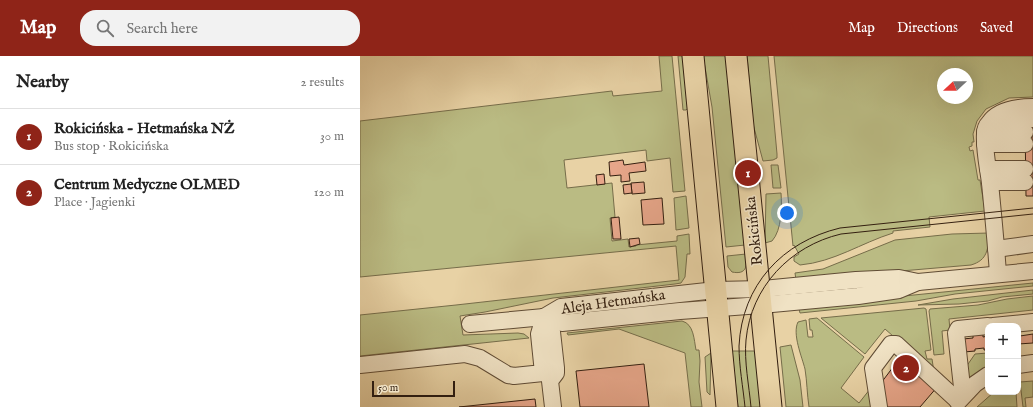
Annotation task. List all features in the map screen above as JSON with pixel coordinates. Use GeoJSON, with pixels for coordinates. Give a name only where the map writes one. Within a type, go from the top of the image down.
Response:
{"type":"FeatureCollection","features":[{"type":"Feature","properties":{"kind":"main road"},"geometry":{"type":"LineString","coordinates":[[693,56],[728,407]]}},
{"type":"Feature","properties":{"kind":"main road","name":"Rokicińska"},"geometry":{"type":"LineString","coordinates":[[736,56],[771,407]]}},
{"type":"Feature","properties":{"kind":"street"},"geometry":{"type":"LineString","coordinates":[[998,274],[989,175],[987,132],[1004,111],[1012,108],[1033,107]]}},
{"type":"Feature","properties":{"kind":"street"},"geometry":{"type":"LineString","coordinates":[[987,132],[1028,132]]}},
{"type":"Feature","properties":{"kind":"street"},"geometry":{"type":"LineString","coordinates":[[989,175],[1025,175]]}},
{"type":"Feature","properties":{"kind":"street"},"geometry":{"type":"LineString","coordinates":[[996,249],[1033,244]]}},
{"type":"Feature","properties":{"kind":"street","name":"Aleja Hetmańska"},"geometry":{"type":"LineString","coordinates":[[544,317],[561,307],[760,297],[858,296],[899,290],[918,282],[1033,271]]}},
{"type":"Feature","properties":{"kind":"street"},"geometry":{"type":"LineString","coordinates":[[470,324],[544,317],[539,334],[553,407]]}},
{"type":"Feature","properties":{"kind":"street"},"geometry":{"type":"LineString","coordinates":[[1021,323],[1033,322]]}},
{"type":"Feature","properties":{"kind":"street"},"geometry":{"type":"LineString","coordinates":[[956,399],[956,333],[958,329],[985,326]]}},
{"type":"Feature","properties":{"kind":"street"},"geometry":{"type":"LineString","coordinates":[[879,407],[873,368],[891,344],[896,344],[956,399]]}},
{"type":"Feature","properties":{"kind":"street"},"geometry":{"type":"LineString","coordinates":[[360,365],[465,354],[480,358],[508,375],[547,377]]}},
{"type":"Feature","properties":{"kind":"street"},"geometry":{"type":"LineString","coordinates":[[1021,364],[1033,363]]}},
{"type":"Feature","properties":{"kind":"street"},"geometry":{"type":"LineString","coordinates":[[956,399],[985,377]]}},
{"type":"Feature","properties":{"kind":"green space"},"geometry":{"type":"Polygon","coordinates":[[[659,56],[672,56],[685,191],[673,192],[670,158],[647,161],[646,150],[564,160],[567,188],[612,183],[615,217],[610,218],[612,241],[628,239],[629,247],[677,241],[677,236],[689,234],[690,254],[687,254],[685,277],[681,283],[553,298],[460,316],[463,335],[518,333],[524,334],[529,338],[360,356],[360,315],[679,280],[676,246],[360,277],[360,121],[612,91],[613,96],[662,91],[659,56]]]}},
{"type":"Feature","properties":{"kind":"green space"},"geometry":{"type":"Polygon","coordinates":[[[678,56],[683,56],[688,108],[686,110],[683,110],[678,56]]]}},
{"type":"Feature","properties":{"kind":"green space"},"geometry":{"type":"Polygon","coordinates":[[[703,56],[727,56],[745,245],[726,247],[712,107],[703,56]]]}},
{"type":"Feature","properties":{"kind":"green space"},"geometry":{"type":"Polygon","coordinates":[[[747,56],[768,56],[777,154],[777,158],[773,160],[763,161],[753,124],[747,56]]]}},
{"type":"Feature","properties":{"kind":"green space"},"geometry":{"type":"Polygon","coordinates":[[[774,56],[1033,56],[1033,97],[1009,98],[986,109],[977,121],[973,134],[974,142],[972,142],[972,146],[969,147],[970,151],[973,150],[985,211],[929,217],[930,227],[893,231],[893,233],[836,256],[800,265],[794,261],[794,257],[799,254],[794,245],[793,246],[790,216],[788,214],[789,207],[774,56]]]}},
{"type":"Feature","properties":{"kind":"green space"},"geometry":{"type":"Polygon","coordinates":[[[771,165],[778,165],[781,188],[773,188],[771,165]]]}},
{"type":"Feature","properties":{"kind":"green space"},"geometry":{"type":"Polygon","coordinates":[[[781,193],[780,224],[778,231],[772,241],[765,243],[766,194],[781,193]]]}},
{"type":"Feature","properties":{"kind":"green space"},"geometry":{"type":"Polygon","coordinates":[[[686,196],[689,228],[676,230],[674,198],[686,196]]]}},
{"type":"Feature","properties":{"kind":"green space"},"geometry":{"type":"Polygon","coordinates":[[[989,233],[987,249],[984,257],[977,263],[971,265],[796,280],[795,273],[823,269],[895,240],[952,234],[989,233]]]}},
{"type":"Feature","properties":{"kind":"green space"},"geometry":{"type":"Polygon","coordinates":[[[746,254],[745,269],[737,273],[732,272],[728,267],[727,256],[746,254]]]}},
{"type":"Feature","properties":{"kind":"green space"},"geometry":{"type":"Polygon","coordinates":[[[1033,283],[1033,286],[955,294],[916,301],[800,313],[799,309],[904,296],[1033,283]]]}},
{"type":"Feature","properties":{"kind":"green space"},"geometry":{"type":"Polygon","coordinates":[[[1033,290],[1033,294],[1002,297],[988,301],[959,304],[918,305],[953,299],[1033,290]]]}},
{"type":"Feature","properties":{"kind":"green space"},"geometry":{"type":"Polygon","coordinates":[[[1033,296],[1033,310],[949,319],[950,330],[942,331],[944,354],[934,355],[930,309],[978,305],[1007,299],[1033,296]]]}},
{"type":"Feature","properties":{"kind":"green space"},"geometry":{"type":"Polygon","coordinates":[[[926,309],[931,350],[925,351],[927,359],[932,359],[934,372],[885,329],[865,354],[821,318],[926,309]]]}},
{"type":"Feature","properties":{"kind":"green space"},"geometry":{"type":"Polygon","coordinates":[[[817,318],[864,357],[841,388],[859,403],[874,384],[876,407],[809,407],[805,369],[797,339],[796,327],[798,322],[806,320],[808,337],[813,337],[812,330],[810,330],[809,319],[817,318]]]}},
{"type":"Feature","properties":{"kind":"green space"},"geometry":{"type":"Polygon","coordinates":[[[682,321],[689,325],[694,337],[696,350],[699,350],[699,382],[702,407],[691,407],[685,353],[619,329],[568,335],[567,333],[682,321]]]}},
{"type":"Feature","properties":{"kind":"green space"},"geometry":{"type":"Polygon","coordinates":[[[791,345],[800,380],[803,407],[786,407],[780,347],[791,345]]]}},
{"type":"Feature","properties":{"kind":"green space"},"geometry":{"type":"Polygon","coordinates":[[[732,351],[756,351],[761,407],[738,407],[732,351]]]}},
{"type":"Feature","properties":{"kind":"green space"},"geometry":{"type":"Polygon","coordinates":[[[711,353],[710,395],[707,392],[705,357],[711,353]]]}},
{"type":"Feature","properties":{"kind":"green space"},"geometry":{"type":"Polygon","coordinates":[[[985,353],[985,371],[968,383],[966,367],[975,354],[985,353]]]}},
{"type":"Feature","properties":{"kind":"green space"},"geometry":{"type":"Polygon","coordinates":[[[1033,381],[1033,397],[1025,398],[1026,407],[1023,407],[1021,382],[1033,381]]]}},
{"type":"Feature","properties":{"kind":"green space"},"geometry":{"type":"Polygon","coordinates":[[[991,395],[1016,395],[1017,407],[977,407],[991,395]]]}},
{"type":"Feature","properties":{"kind":"building"},"geometry":{"type":"Polygon","coordinates":[[[1025,121],[1033,121],[1033,196],[1026,196],[1025,121]]]}},
{"type":"Feature","properties":{"kind":"building"},"geometry":{"type":"Polygon","coordinates":[[[623,160],[624,165],[645,162],[646,171],[629,173],[630,181],[621,182],[621,175],[610,176],[609,162],[623,160]]]}},
{"type":"Feature","properties":{"kind":"building"},"geometry":{"type":"Polygon","coordinates":[[[604,174],[605,184],[597,185],[596,175],[604,174]]]}},
{"type":"Feature","properties":{"kind":"building"},"geometry":{"type":"Polygon","coordinates":[[[644,182],[645,193],[632,194],[631,183],[644,182]]]}},
{"type":"Feature","properties":{"kind":"building"},"geometry":{"type":"Polygon","coordinates":[[[631,184],[632,193],[624,194],[623,185],[631,184]]]}},
{"type":"Feature","properties":{"kind":"building"},"geometry":{"type":"Polygon","coordinates":[[[662,198],[664,224],[643,225],[641,200],[662,198]]]}},
{"type":"Feature","properties":{"kind":"building"},"geometry":{"type":"Polygon","coordinates":[[[619,217],[621,239],[613,239],[611,218],[619,217]]]}},
{"type":"Feature","properties":{"kind":"building"},"geometry":{"type":"Polygon","coordinates":[[[639,238],[640,244],[630,247],[629,239],[639,238]]]}},
{"type":"Feature","properties":{"kind":"building"},"geometry":{"type":"Polygon","coordinates":[[[983,334],[983,337],[985,337],[985,350],[984,348],[964,352],[963,339],[973,338],[973,335],[983,334]]]}},
{"type":"Feature","properties":{"kind":"building"},"geometry":{"type":"Polygon","coordinates":[[[1033,334],[1033,343],[1021,344],[1021,336],[1033,334]]]}},
{"type":"Feature","properties":{"kind":"building"},"geometry":{"type":"Polygon","coordinates":[[[903,354],[938,386],[920,407],[884,407],[881,383],[903,354]]]}},
{"type":"Feature","properties":{"kind":"building"},"geometry":{"type":"Polygon","coordinates":[[[644,364],[649,407],[580,407],[576,371],[644,364]]]}},
{"type":"Feature","properties":{"kind":"building"},"geometry":{"type":"Polygon","coordinates":[[[535,399],[536,407],[459,407],[535,399]]]}},
{"type":"Feature","properties":{"kind":"tram line"},"geometry":{"type":"LineString","coordinates":[[745,407],[740,369],[739,346],[742,324],[748,304],[757,286],[769,269],[783,255],[800,244],[819,235],[840,228],[1033,208]]}},
{"type":"Feature","properties":{"kind":"tram line"},"geometry":{"type":"LineString","coordinates":[[751,407],[746,357],[746,340],[749,321],[765,286],[776,272],[805,248],[822,240],[841,234],[1033,214]]}},
{"type":"Feature","properties":{"kind":"place","name":"Rokicińska - Hetmańska NŻ"},"geometry":{"type":"Point","coordinates":[748,173]}},
{"type":"Feature","properties":{"kind":"place","name":"Centrum Medyczne OLMED"},"geometry":{"type":"Point","coordinates":[906,368]}}]}
